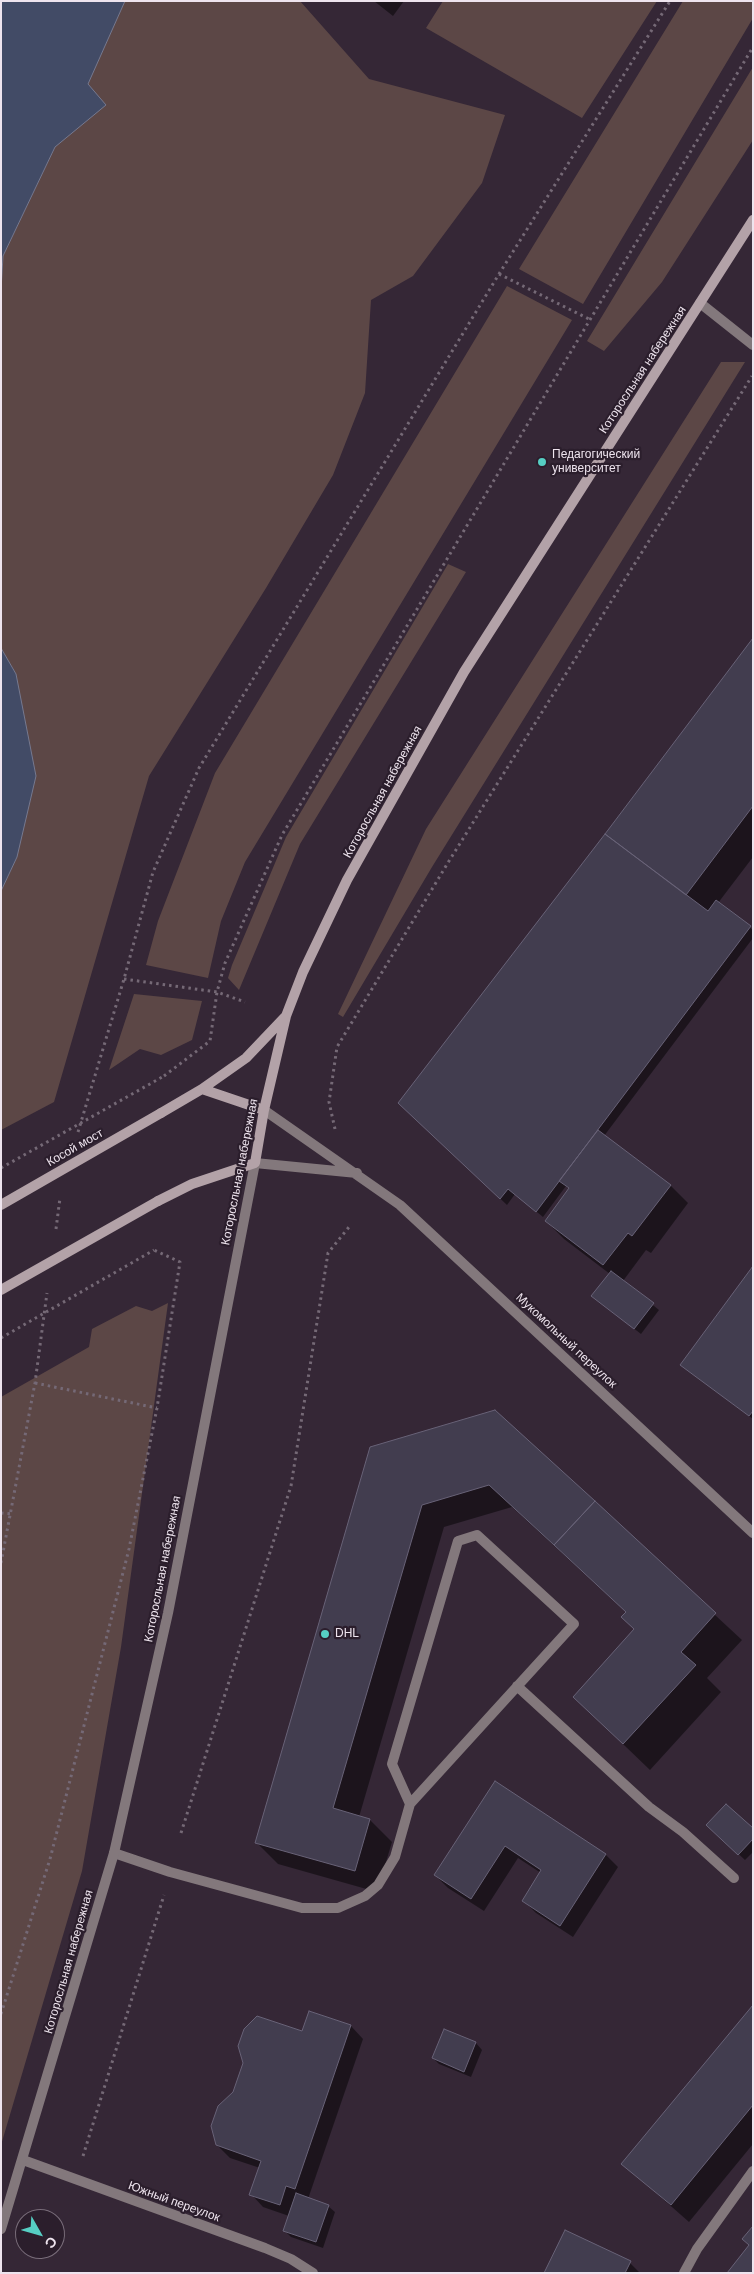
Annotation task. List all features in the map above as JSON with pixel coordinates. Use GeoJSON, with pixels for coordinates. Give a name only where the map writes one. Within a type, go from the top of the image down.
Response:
{"type":"FeatureCollection","features":[{"type":"Feature","properties":{"kind":"main road","name":"Которосльная набережная"},"geometry":{"type":"LineString","coordinates":[[255,1163],[264,1110],[286,1016],[303,972],[347,880],[464,672],[753,220]]}},
{"type":"Feature","properties":{"kind":"main road","name":"Косой мост"},"geometry":{"type":"LineString","coordinates":[[1,1205],[202,1089],[246,1058],[286,1016]]}},
{"type":"Feature","properties":{"kind":"main road"},"geometry":{"type":"LineString","coordinates":[[202,1089],[264,1110]]}},
{"type":"Feature","properties":{"kind":"main road"},"geometry":{"type":"LineString","coordinates":[[1,1290],[158,1201],[192,1184],[255,1163]]}},
{"type":"Feature","properties":{"kind":"street"},"geometry":{"type":"LineString","coordinates":[[700,303],[753,345]]}},
{"type":"Feature","properties":{"kind":"street","name":"Мукомольный переулок"},"geometry":{"type":"LineString","coordinates":[[264,1110],[357,1173],[400,1205],[753,1533]]}},
{"type":"Feature","properties":{"kind":"street"},"geometry":{"type":"LineString","coordinates":[[255,1163],[357,1173]]}},
{"type":"Feature","properties":{"kind":"street","name":"Которосльная набережная"},"geometry":{"type":"LineString","coordinates":[[1,2229],[114,1853],[168,1613],[255,1163]]}},
{"type":"Feature","properties":{"kind":"street"},"geometry":{"type":"LineString","coordinates":[[114,1853],[302,1908],[338,1908],[365,1896],[378,1885],[395,1857],[410,1804],[574,1624],[477,1535],[458,1541],[392,1764],[410,1804]]}},
{"type":"Feature","properties":{"kind":"street"},"geometry":{"type":"LineString","coordinates":[[517,1686],[649,1806],[683,1832],[734,1878]]}},
{"type":"Feature","properties":{"kind":"street","name":"Южный переулок"},"geometry":{"type":"LineString","coordinates":[[23,2160],[265,2248],[291,2259],[313,2273]]}},
{"type":"Feature","properties":{"kind":"street"},"geometry":{"type":"LineString","coordinates":[[684,2273],[697,2249],[753,2171]]}},
{"type":"Feature","properties":{"kind":"path"},"geometry":{"type":"LineString","coordinates":[[77,1134],[124,979],[153,872],[199,768],[499,274],[670,1]]}},
{"type":"Feature","properties":{"kind":"path"},"geometry":{"type":"LineString","coordinates":[[1,1168],[164,1076],[210,1040],[217,992],[224,963],[282,835],[753,47]]}},
{"type":"Feature","properties":{"kind":"path"},"geometry":{"type":"LineString","coordinates":[[499,274],[589,319]]}},
{"type":"Feature","properties":{"kind":"path"},"geometry":{"type":"LineString","coordinates":[[340,1134],[334,1128],[329,1102],[337,1047],[455,852],[752,376]]}},
{"type":"Feature","properties":{"kind":"path"},"geometry":{"type":"LineString","coordinates":[[124,979],[217,992],[245,1002]]}},
{"type":"Feature","properties":{"kind":"path"},"geometry":{"type":"LineString","coordinates":[[181,1832],[291,1486],[328,1253],[348,1227]]}},
{"type":"Feature","properties":{"kind":"path"},"geometry":{"type":"LineString","coordinates":[[1,1338],[154,1250],[180,1262],[157,1408],[128,1549],[53,1849],[1,2014]]}},
{"type":"Feature","properties":{"kind":"path"},"geometry":{"type":"LineString","coordinates":[[1,1563],[12,1514],[38,1360]]}},
{"type":"Feature","properties":{"kind":"path"},"geometry":{"type":"LineString","coordinates":[[34,1383],[157,1408]]}},
{"type":"Feature","properties":{"kind":"path"},"geometry":{"type":"LineString","coordinates":[[1,1513],[12,1514]]}},
{"type":"Feature","properties":{"kind":"path"},"geometry":{"type":"LineString","coordinates":[[76,2180],[165,1892]]}},
{"type":"Feature","properties":{"kind":"shaded area"},"geometry":{"type":"Polygon","coordinates":[[[125,1],[300,1],[369,79],[505,115],[482,183],[413,276],[371,300],[365,393],[333,475],[266,588],[149,776],[54,1102],[1,1130],[1,891],[17,857],[16,674],[1,648],[1,290],[3,256],[87,84],[125,1]]]}},
{"type":"Feature","properties":{"kind":"shaded area"},"geometry":{"type":"Polygon","coordinates":[[[443,1],[657,1],[582,118],[426,28],[443,1]]]}},
{"type":"Feature","properties":{"kind":"shaded area"},"geometry":{"type":"Polygon","coordinates":[[[683,1],[753,1],[753,18],[583,304],[519,269],[683,1]]]}},
{"type":"Feature","properties":{"kind":"shaded area"},"geometry":{"type":"Polygon","coordinates":[[[753,67],[753,140],[662,282],[604,351],[587,341],[753,67]]]}},
{"type":"Feature","properties":{"kind":"shaded area"},"geometry":{"type":"Polygon","coordinates":[[[507,286],[572,320],[245,862],[221,921],[208,978],[146,965],[158,921],[215,773],[507,286]]]}},
{"type":"Feature","properties":{"kind":"shaded area"},"geometry":{"type":"Polygon","coordinates":[[[721,362],[745,362],[432,867],[343,1017],[338,1014],[426,829],[721,362]]]}},
{"type":"Feature","properties":{"kind":"shaded area"},"geometry":{"type":"Polygon","coordinates":[[[448,564],[466,572],[300,844],[239,990],[228,978],[286,837],[448,564]]]}},
{"type":"Feature","properties":{"kind":"shaded area"},"geometry":{"type":"Polygon","coordinates":[[[134,994],[202,1001],[192,1040],[161,1055],[140,1049],[109,1070],[134,994]]]}},
{"type":"Feature","properties":{"kind":"shaded area"},"geometry":{"type":"Polygon","coordinates":[[[168,1303],[121,1647],[82,1871],[1,2145],[1,1397],[89,1347],[92,1329],[136,1306],[152,1311],[168,1303]]]}},
{"type":"Feature","properties":{"kind":"water"},"geometry":{"type":"Polygon","coordinates":[[[1,1],[125,1],[88,84],[106,105],[55,147],[3,256],[1,290],[1,1]]]}},
{"type":"Feature","properties":{"kind":"water"},"geometry":{"type":"Polygon","coordinates":[[[1,648],[16,674],[36,776],[17,857],[1,891],[1,648]]]}},
{"type":"Feature","properties":{"kind":"building"},"geometry":{"type":"Polygon","coordinates":[[[753,638],[753,806],[686,895],[605,834],[753,638]]]}},
{"type":"Feature","properties":{"kind":"building"},"geometry":{"type":"Polygon","coordinates":[[[605,834],[708,911],[716,900],[751,926],[536,1212],[508,1189],[500,1199],[398,1103],[605,834]]]}},
{"type":"Feature","properties":{"kind":"building"},"geometry":{"type":"Polygon","coordinates":[[[598,1130],[671,1185],[632,1236],[628,1233],[603,1265],[545,1221],[569,1188],[559,1181],[598,1130]]]}},
{"type":"Feature","properties":{"kind":"building"},"geometry":{"type":"Polygon","coordinates":[[[753,1266],[753,1411],[749,1416],[680,1365],[753,1266]]]}},
{"type":"Feature","properties":{"kind":"building"},"geometry":{"type":"Polygon","coordinates":[[[611,1271],[654,1303],[634,1329],[591,1296],[611,1271]]]}},
{"type":"Feature","properties":{"kind":"building"},"geometry":{"type":"Polygon","coordinates":[[[495,1410],[595,1501],[554,1545],[489,1485],[422,1505],[333,1808],[370,1819],[355,1871],[255,1843],[370,1447],[495,1410]]]}},
{"type":"Feature","properties":{"kind":"building"},"geometry":{"type":"Polygon","coordinates":[[[595,1501],[716,1613],[681,1652],[696,1665],[623,1744],[573,1697],[634,1629],[621,1617],[626,1612],[554,1545],[595,1501]]]}},
{"type":"Feature","properties":{"kind":"building"},"geometry":{"type":"Polygon","coordinates":[[[495,1781],[606,1854],[560,1926],[522,1901],[541,1870],[505,1846],[471,1899],[434,1875],[495,1781]]]}},
{"type":"Feature","properties":{"kind":"building"},"geometry":{"type":"Polygon","coordinates":[[[726,1804],[753,1828],[753,1839],[738,1855],[706,1825],[726,1804]]]}},
{"type":"Feature","properties":{"kind":"building"},"geometry":{"type":"Polygon","coordinates":[[[753,2005],[753,2105],[671,2205],[621,2164],[753,2005]]]}},
{"type":"Feature","properties":{"kind":"building"},"geometry":{"type":"Polygon","coordinates":[[[309,2011],[351,2025],[295,2189],[286,2186],[280,2205],[249,2195],[261,2161],[216,2145],[211,2126],[218,2106],[233,2092],[243,2063],[238,2046],[244,2029],[257,2016],[302,2031],[309,2011]]]}},
{"type":"Feature","properties":{"kind":"building"},"geometry":{"type":"Polygon","coordinates":[[[444,2029],[476,2042],[464,2072],[432,2058],[444,2029]]]}},
{"type":"Feature","properties":{"kind":"building"},"geometry":{"type":"Polygon","coordinates":[[[296,2193],[329,2205],[316,2242],[283,2231],[296,2193]]]}},
{"type":"Feature","properties":{"kind":"building"},"geometry":{"type":"Polygon","coordinates":[[[753,2226],[753,2273],[727,2273],[749,2245],[742,2239],[753,2226]]]}},
{"type":"Feature","properties":{"kind":"building"},"geometry":{"type":"Polygon","coordinates":[[[565,2230],[631,2261],[625,2273],[544,2273],[565,2230]]]}},
{"type":"Feature","properties":{"kind":"place","name":"Педагогический университет"},"geometry":{"type":"Point","coordinates":[542,462]}},
{"type":"Feature","properties":{"kind":"place","name":"DHL"},"geometry":{"type":"Point","coordinates":[325,1634]}}]}
